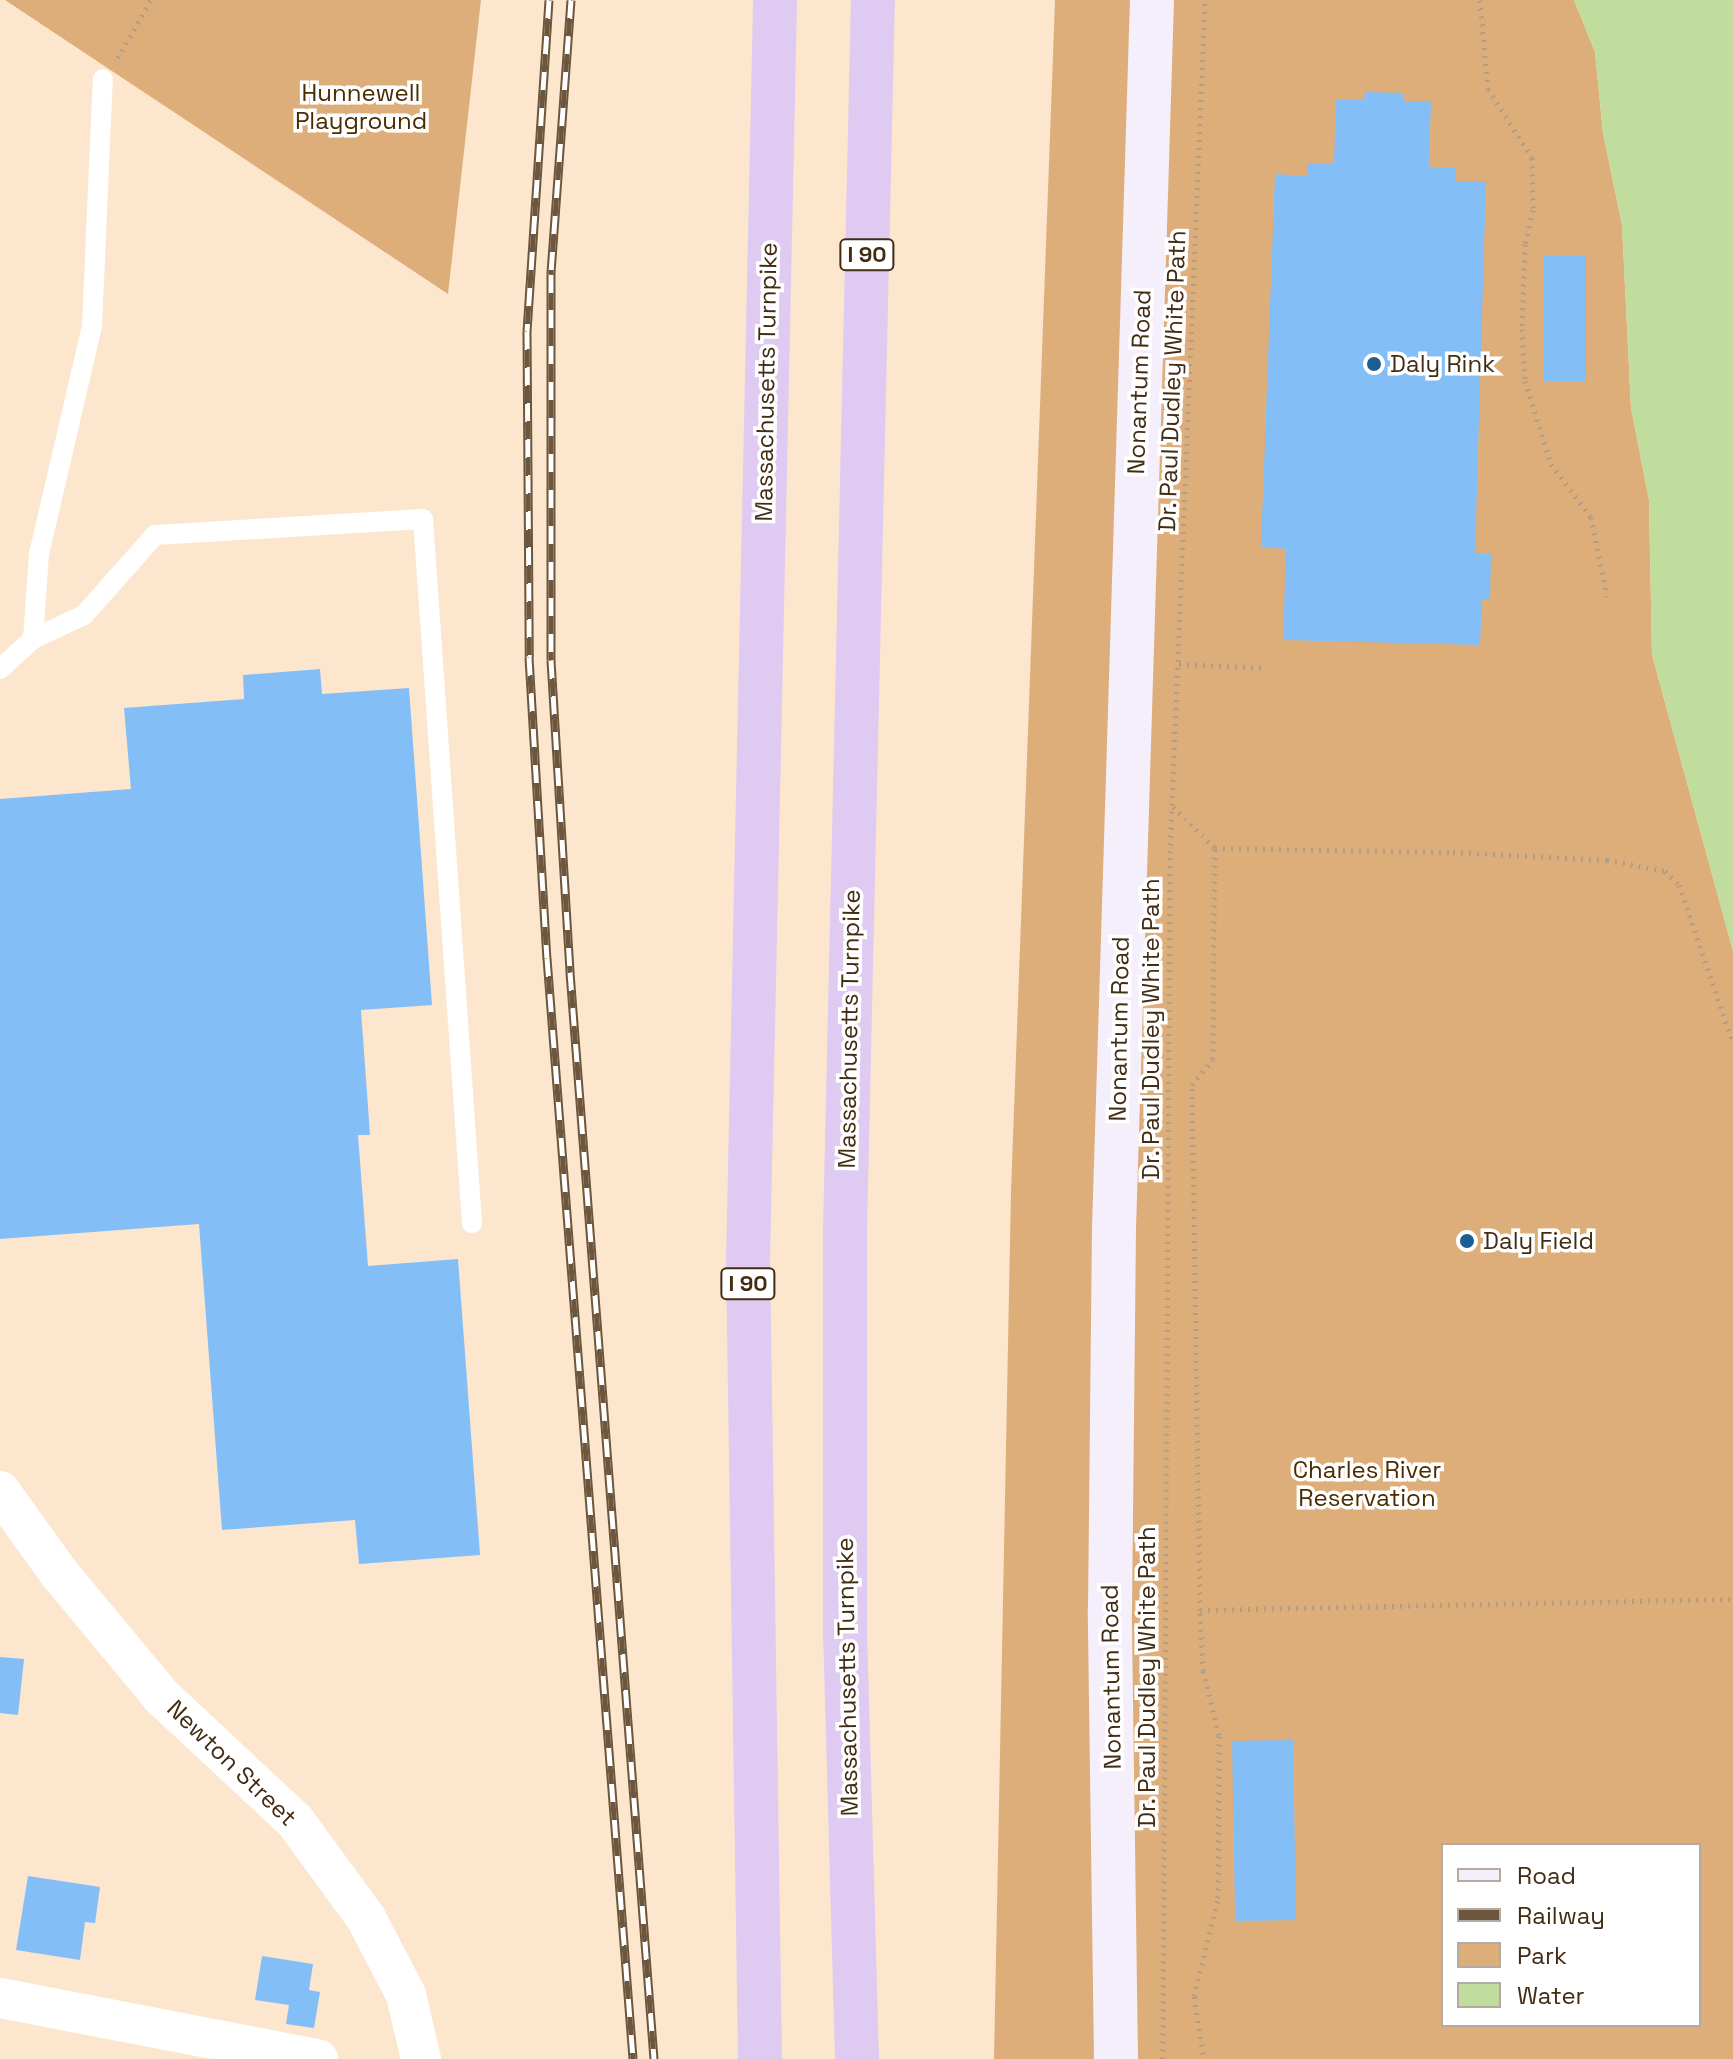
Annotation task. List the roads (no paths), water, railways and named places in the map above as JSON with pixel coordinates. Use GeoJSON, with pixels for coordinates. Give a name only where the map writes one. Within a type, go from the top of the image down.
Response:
{"type":"FeatureCollection","features":[{"type":"Feature","properties":{"kind":"highway","name":"Massachusetts Turnpike"},"geometry":{"type":"LineString","coordinates":[[760,2059],[748,1261],[775,0]]}},
{"type":"Feature","properties":{"kind":"highway","name":"Massachusetts Turnpike"},"geometry":{"type":"LineString","coordinates":[[857,2059],[846,1656],[845,1230],[873,0]]}},
{"type":"Feature","properties":{"kind":"main road","name":"Nonantum Road"},"geometry":{"type":"LineString","coordinates":[[1116,2059],[1110,1609],[1114,1229],[1152,0]]}},
{"type":"Feature","properties":{"kind":"street","name":"Newton Street"},"geometry":{"type":"LineString","coordinates":[[0,1491],[59,1573],[161,1696],[304,1833],[379,1943],[406,1995],[421,2059]]}},
{"type":"Feature","properties":{"kind":"street"},"geometry":{"type":"LineString","coordinates":[[0,1998],[318,2059]]}},
{"type":"Feature","properties":{"kind":"lane"},"geometry":{"type":"LineString","coordinates":[[33,639],[39,554],[92,326],[103,79]]}},
{"type":"Feature","properties":{"kind":"lane"},"geometry":{"type":"LineString","coordinates":[[0,669],[33,639],[84,615],[155,535],[423,519],[472,1223]]}},
{"type":"Feature","properties":{"kind":"water"},"geometry":{"type":"Polygon","coordinates":[[[1574,0],[1733,0],[1733,951],[1652,655],[1649,500],[1631,408],[1622,225],[1603,133],[1595,52],[1574,0]]]}},
{"type":"Feature","properties":{"kind":"railway"},"geometry":{"type":"LineString","coordinates":[[549,0],[527,331],[529,657],[547,958],[633,2059]]}},
{"type":"Feature","properties":{"kind":"railway"},"geometry":{"type":"LineString","coordinates":[[571,0],[551,274],[551,660],[570,972],[654,2059]]}},
{"type":"Feature","properties":{"kind":"place","name":"Daly Rink"},"geometry":{"type":"Point","coordinates":[1374,364]}},
{"type":"Feature","properties":{"kind":"place","name":"Daly Field"},"geometry":{"type":"Point","coordinates":[1467,1241]}},
{"type":"Feature","properties":{"kind":"park label","name":"Hunnewell Playground"},"geometry":{"type":"Point","coordinates":[361,107]}},
{"type":"Feature","properties":{"kind":"park label","name":"Charles River Reservation"},"geometry":{"type":"Point","coordinates":[1367,1484]}}]}
